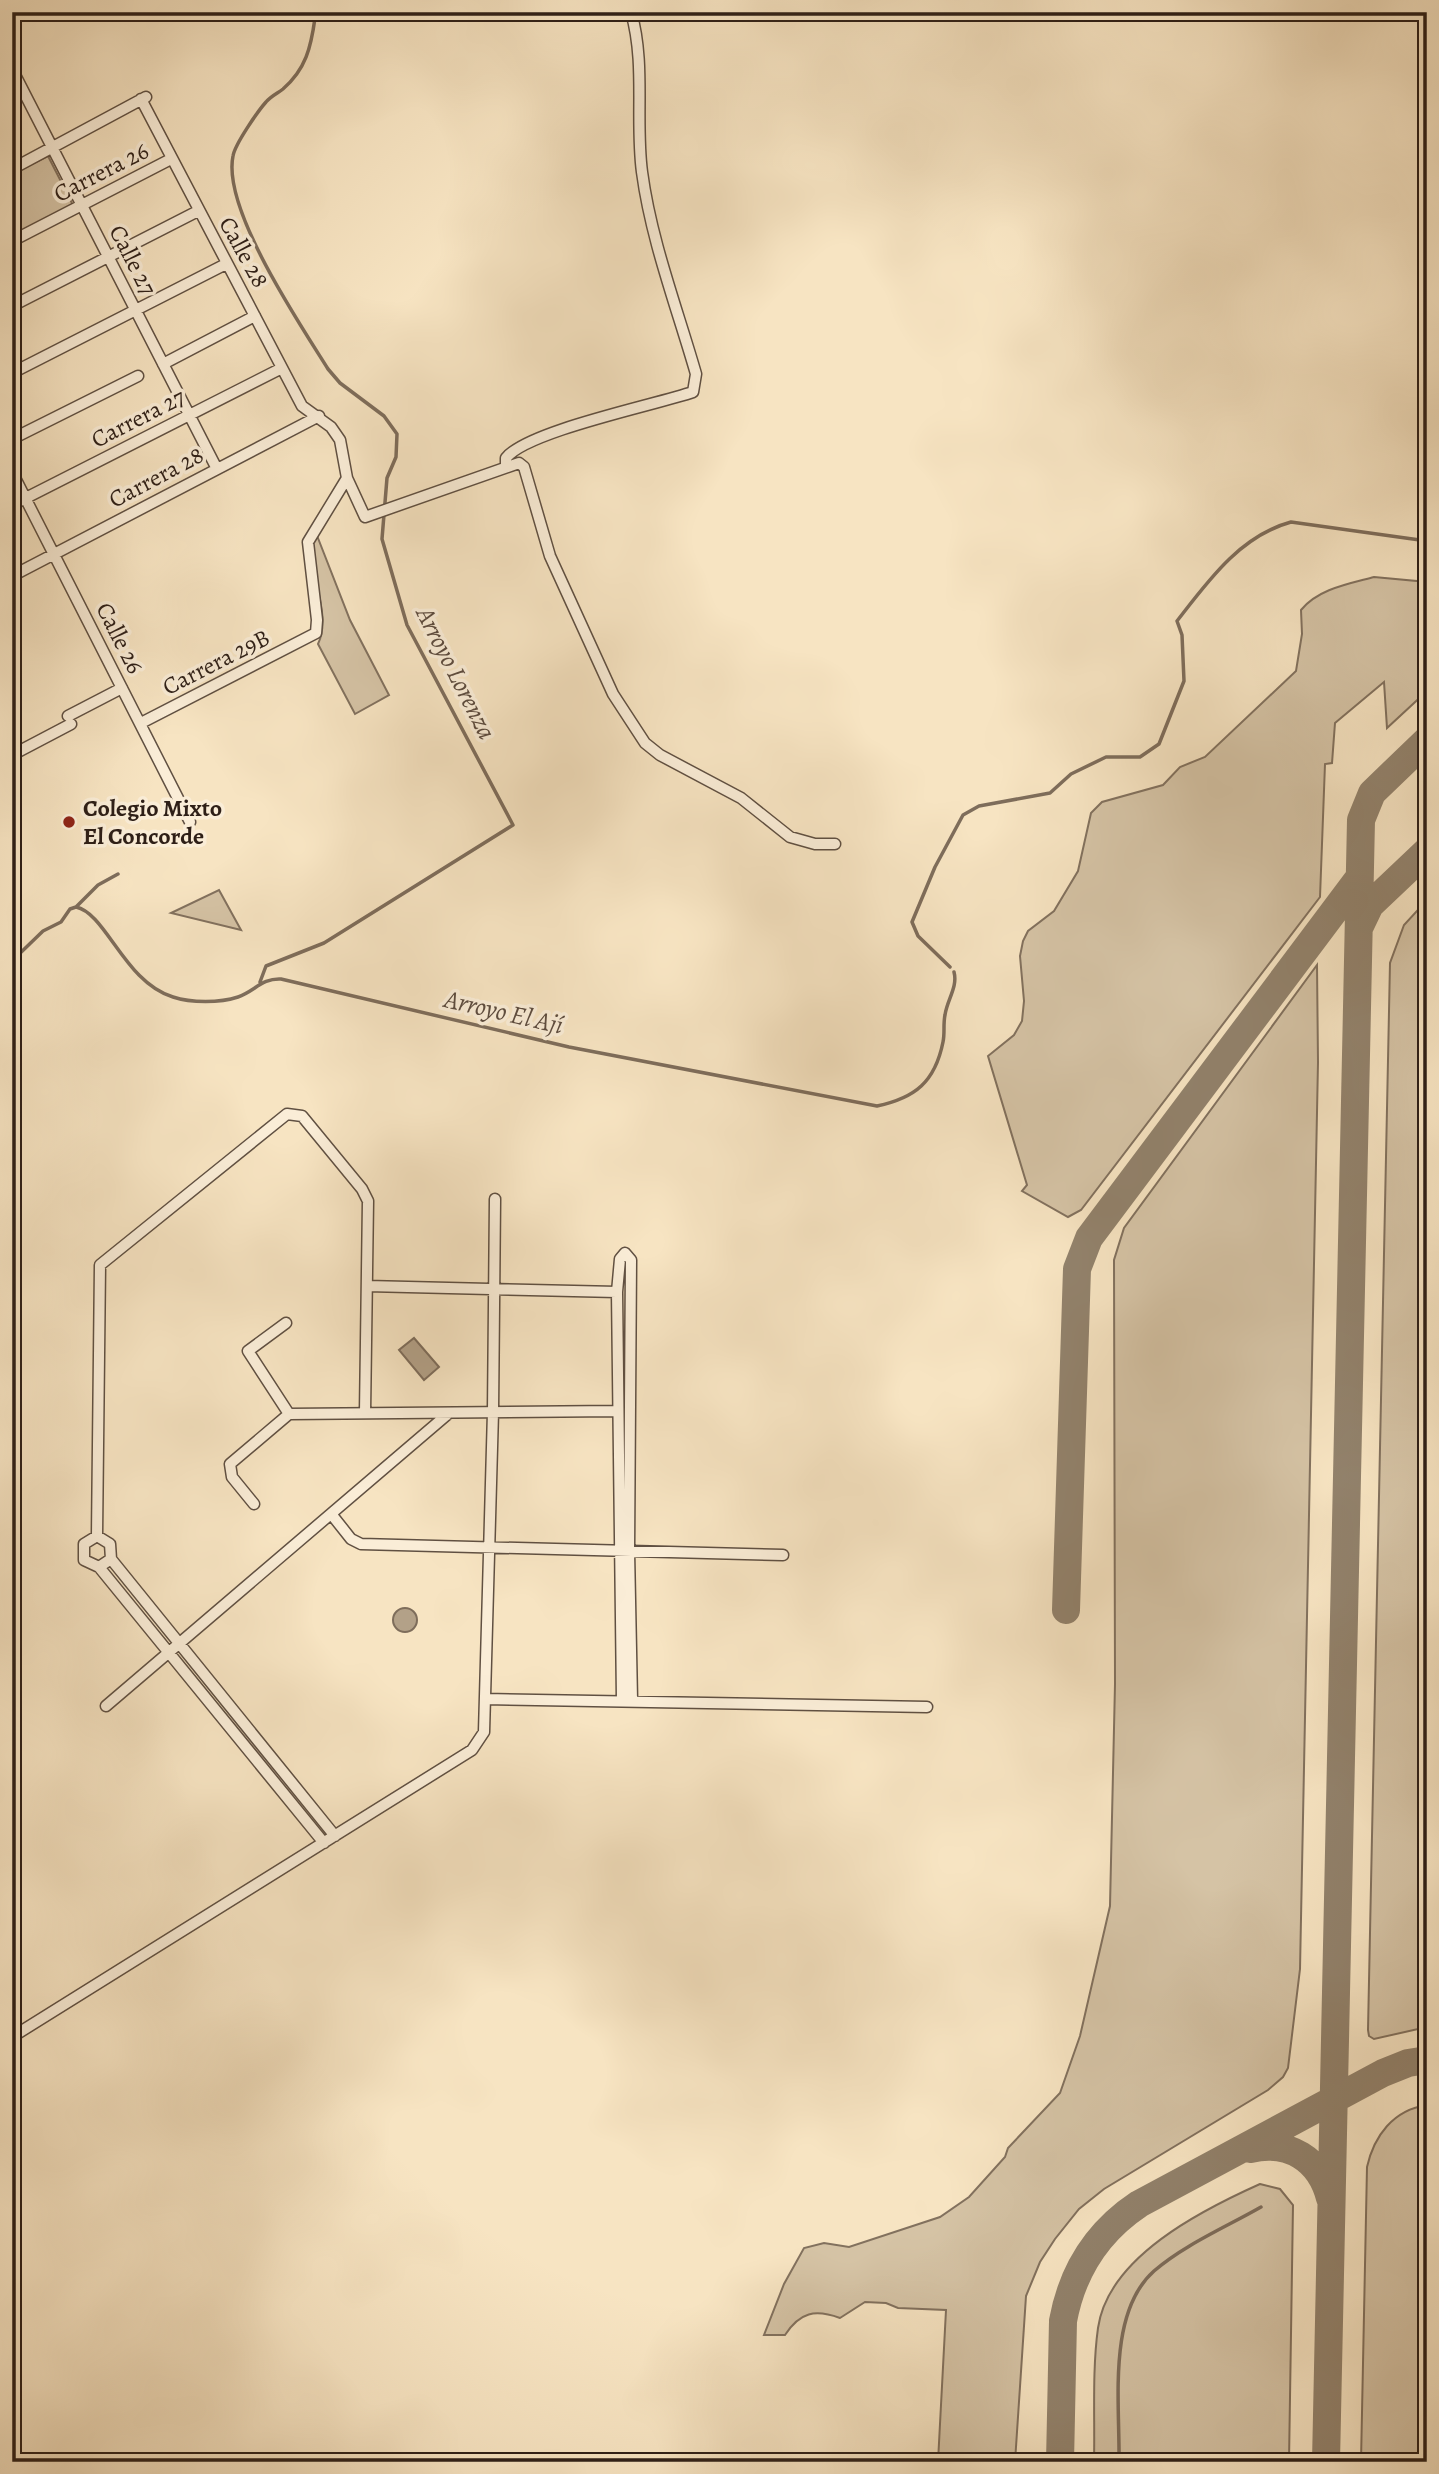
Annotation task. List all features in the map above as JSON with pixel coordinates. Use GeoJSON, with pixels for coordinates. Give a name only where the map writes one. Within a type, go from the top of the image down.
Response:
{"type":"FeatureCollection","features":[{"type":"Feature","properties":{"kind":"street"},"geometry":{"type":"LineString","coordinates":[[631,12],[637,52],[642,172],[663,260],[696,374],[696,387],[693,392],[682,396],[553,434],[516,449],[506,458],[506,467],[519,463],[524,467],[550,556],[613,694],[645,743],[660,755],[741,798],[790,837],[815,844],[835,844]]}},
{"type":"Feature","properties":{"kind":"street","name":"Calle 27"},"geometry":{"type":"LineString","coordinates":[[12,69],[217,469]]}},
{"type":"Feature","properties":{"kind":"street","name":"Calle 28"},"geometry":{"type":"LineString","coordinates":[[52,147],[144,98],[171,159],[302,406],[319,416],[340,440],[347,478],[365,517],[506,467]]}},
{"type":"Feature","properties":{"kind":"street"},"geometry":{"type":"LineString","coordinates":[[12,169],[52,147]]}},
{"type":"Feature","properties":{"kind":"street","name":"Carrera 26"},"geometry":{"type":"LineString","coordinates":[[12,241],[171,159]]}},
{"type":"Feature","properties":{"kind":"street"},"geometry":{"type":"LineString","coordinates":[[12,306],[198,211]]}},
{"type":"Feature","properties":{"kind":"street"},"geometry":{"type":"LineString","coordinates":[[12,373],[226,264]]}},
{"type":"Feature","properties":{"kind":"street"},"geometry":{"type":"LineString","coordinates":[[163,364],[255,316]]}},
{"type":"Feature","properties":{"kind":"street","name":"Carrera 27"},"geometry":{"type":"LineString","coordinates":[[12,505],[282,368]]}},
{"type":"Feature","properties":{"kind":"street"},"geometry":{"type":"LineString","coordinates":[[12,439],[138,376]]}},
{"type":"Feature","properties":{"kind":"street","name":"Carrera 28"},"geometry":{"type":"LineString","coordinates":[[12,576],[319,416]]}},
{"type":"Feature","properties":{"kind":"street","name":"Calle 26"},"geometry":{"type":"LineString","coordinates":[[12,472],[190,822]]}},
{"type":"Feature","properties":{"kind":"street","name":"Carrera 29B"},"geometry":{"type":"LineString","coordinates":[[141,723],[310,638],[317,628],[317,620],[308,542],[347,478]]}},
{"type":"Feature","properties":{"kind":"street"},"geometry":{"type":"LineString","coordinates":[[12,755],[122,688]]}},
{"type":"Feature","properties":{"kind":"street"},"geometry":{"type":"LineString","coordinates":[[97,1536],[100,1265],[110,1254],[277,1119],[295,1113],[302,1116],[366,1195],[365,1413]]}},
{"type":"Feature","properties":{"kind":"street"},"geometry":{"type":"LineString","coordinates":[[12,2037],[472,1750],[484,1732],[493,1412],[495,1199]]}},
{"type":"Feature","properties":{"kind":"street"},"geometry":{"type":"LineString","coordinates":[[624,1551],[616,1411],[617,1292],[620,1259],[622,1254],[629,1253],[624,1551],[627,1700]]}},
{"type":"Feature","properties":{"kind":"street"},"geometry":{"type":"LineString","coordinates":[[367,1286],[617,1292]]}},
{"type":"Feature","properties":{"kind":"street"},"geometry":{"type":"LineString","coordinates":[[286,1323],[248,1351],[289,1413]]}},
{"type":"Feature","properties":{"kind":"street"},"geometry":{"type":"LineString","coordinates":[[254,1504],[232,1477],[230,1464],[289,1413],[616,1411]]}},
{"type":"Feature","properties":{"kind":"street"},"geometry":{"type":"LineString","coordinates":[[106,1706],[449,1413]]}},
{"type":"Feature","properties":{"kind":"street"},"geometry":{"type":"LineString","coordinates":[[332,1515],[351,1539],[361,1544],[783,1555]]}},
{"type":"Feature","properties":{"kind":"street"},"geometry":{"type":"LineString","coordinates":[[324,1843],[99,1567],[84,1560],[82,1551],[90,1538],[97,1536],[110,1544],[111,1559],[335,1836]]}},
{"type":"Feature","properties":{"kind":"street"},"geometry":{"type":"LineString","coordinates":[[99,1567],[111,1559]]}},
{"type":"Feature","properties":{"kind":"street"},"geometry":{"type":"LineString","coordinates":[[485,1699],[627,1700],[779,1707],[927,1707]]}},
{"type":"Feature","properties":{"kind":"shaded area"},"geometry":{"type":"Polygon","coordinates":[[[48,156],[74,207],[12,238],[12,174],[48,156]]]}},
{"type":"Feature","properties":{"kind":"shaded area"},"geometry":{"type":"Polygon","coordinates":[[[316,533],[350,620],[389,695],[355,714],[318,644],[322,617],[313,560],[316,533]]]}},
{"type":"Feature","properties":{"kind":"shaded area"},"geometry":{"type":"Polygon","coordinates":[[[1374,577],[1427,582],[1427,691],[1387,728],[1384,682],[1335,723],[1332,763],[1325,764],[1320,897],[1081,1210],[1068,1217],[1022,1191],[1027,1185],[988,1056],[1014,1035],[1022,1021],[1024,1001],[1020,956],[1023,941],[1028,931],[1054,911],[1078,871],[1091,813],[1102,802],[1163,785],[1180,767],[1205,757],[1296,671],[1302,634],[1301,610],[1325,592],[1374,577]]]}},
{"type":"Feature","properties":{"kind":"shaded area"},"geometry":{"type":"Polygon","coordinates":[[[219,890],[241,930],[171,913],[219,890]]]}},
{"type":"Feature","properties":{"kind":"shaded area"},"geometry":{"type":"Polygon","coordinates":[[[1427,900],[1427,2027],[1374,2039],[1369,2036],[1368,2030],[1390,963],[1404,925],[1427,900]]]}},
{"type":"Feature","properties":{"kind":"shaded area"},"geometry":{"type":"Polygon","coordinates":[[[1317,965],[1318,1062],[1300,1969],[1288,2068],[1283,2077],[1268,2090],[1104,2189],[1079,2209],[1040,2262],[1026,2296],[1015,2462],[938,2462],[946,2310],[898,2308],[886,2303],[865,2302],[840,2318],[809,2314],[796,2321],[785,2335],[764,2335],[784,2284],[804,2248],[824,2243],[849,2247],[940,2217],[969,2197],[1005,2157],[1008,2148],[1060,2093],[1080,2036],[1110,1906],[1115,1684],[1114,1260],[1124,1228],[1317,965]]]}},
{"type":"Feature","properties":{"kind":"shaded area"},"geometry":{"type":"Polygon","coordinates":[[[414,1338],[439,1367],[424,1380],[399,1350],[414,1338]]]}},
{"type":"Feature","properties":{"kind":"shaded area"},"geometry":{"type":"Polygon","coordinates":[[[405,1608],[413,1612],[417,1620],[413,1628],[405,1632],[397,1628],[393,1620],[397,1612],[405,1608]]]}},
{"type":"Feature","properties":{"kind":"shaded area"},"geometry":{"type":"Polygon","coordinates":[[[1427,2105],[1427,2462],[1361,2462],[1367,2167],[1375,2145],[1387,2126],[1404,2112],[1427,2105]]]}},
{"type":"Feature","properties":{"kind":"shaded area"},"geometry":{"type":"Polygon","coordinates":[[[1260,2184],[1280,2189],[1293,2205],[1289,2462],[1094,2462],[1096,2344],[1105,2302],[1119,2279],[1138,2258],[1161,2239],[1212,2207],[1260,2184]]]}},
{"type":"Feature","properties":{"kind":"waterway","name":"Arroyo Lorenza"},"geometry":{"type":"LineString","coordinates":[[260,982],[266,966],[324,943],[513,825],[407,625],[382,539],[387,478],[396,457],[397,434],[384,416],[340,383],[328,369],[266,266],[239,205],[233,179],[235,151],[262,106],[297,74],[309,48],[315,18]]}},
{"type":"Feature","properties":{"kind":"waterway","name":"Arroyo El Ají"},"geometry":{"type":"LineString","coordinates":[[950,967],[918,936],[912,922],[935,867],[963,815],[979,806],[1050,793],[1071,774],[1106,757],[1140,757],[1159,744],[1184,681],[1182,635],[1177,621],[1226,562],[1256,538],[1291,522],[1427,541]]}},
{"type":"Feature","properties":{"kind":"waterway"},"geometry":{"type":"LineString","coordinates":[[76,907],[98,885],[118,874]]}},
{"type":"Feature","properties":{"kind":"waterway","name":"Arroyo El Ají"},"geometry":{"type":"LineString","coordinates":[[12,961],[43,931],[61,922],[70,909],[76,907],[87,912],[97,922],[142,978],[156,989],[180,999],[231,999],[264,983],[281,979],[569,1047],[877,1106],[912,1093],[929,1078],[935,1068],[943,1042],[946,1009],[955,983],[954,972]]}},
{"type":"Feature","properties":{"kind":"waterway"},"geometry":{"type":"LineString","coordinates":[[1119,2462],[1119,2360],[1129,2310],[1139,2289],[1154,2271],[1178,2253],[1261,2207]]}},
{"type":"Feature","properties":{"kind":"taxiway"},"geometry":{"type":"LineString","coordinates":[[1326,2462],[1361,820],[1372,793],[1427,740]]}},
{"type":"Feature","properties":{"kind":"taxiway"},"geometry":{"type":"LineString","coordinates":[[1359,928],[1370,905],[1427,851]]}},
{"type":"Feature","properties":{"kind":"taxiway"},"geometry":{"type":"LineString","coordinates":[[1066,1610],[1077,1269],[1089,1238],[1359,878]]}},
{"type":"Feature","properties":{"kind":"taxiway"},"geometry":{"type":"LineString","coordinates":[[1060,2462],[1063,2321],[1080,2270],[1099,2240],[1139,2204],[1383,2073],[1408,2063],[1427,2060]]}},
{"type":"Feature","properties":{"kind":"taxiway"},"geometry":{"type":"LineString","coordinates":[[1250,2149],[1278,2147],[1301,2156],[1319,2173],[1330,2198]]}},
{"type":"Feature","properties":{"kind":"place","name":"Colegio Mixto El Concorde"},"geometry":{"type":"Point","coordinates":[69,822]}}]}
